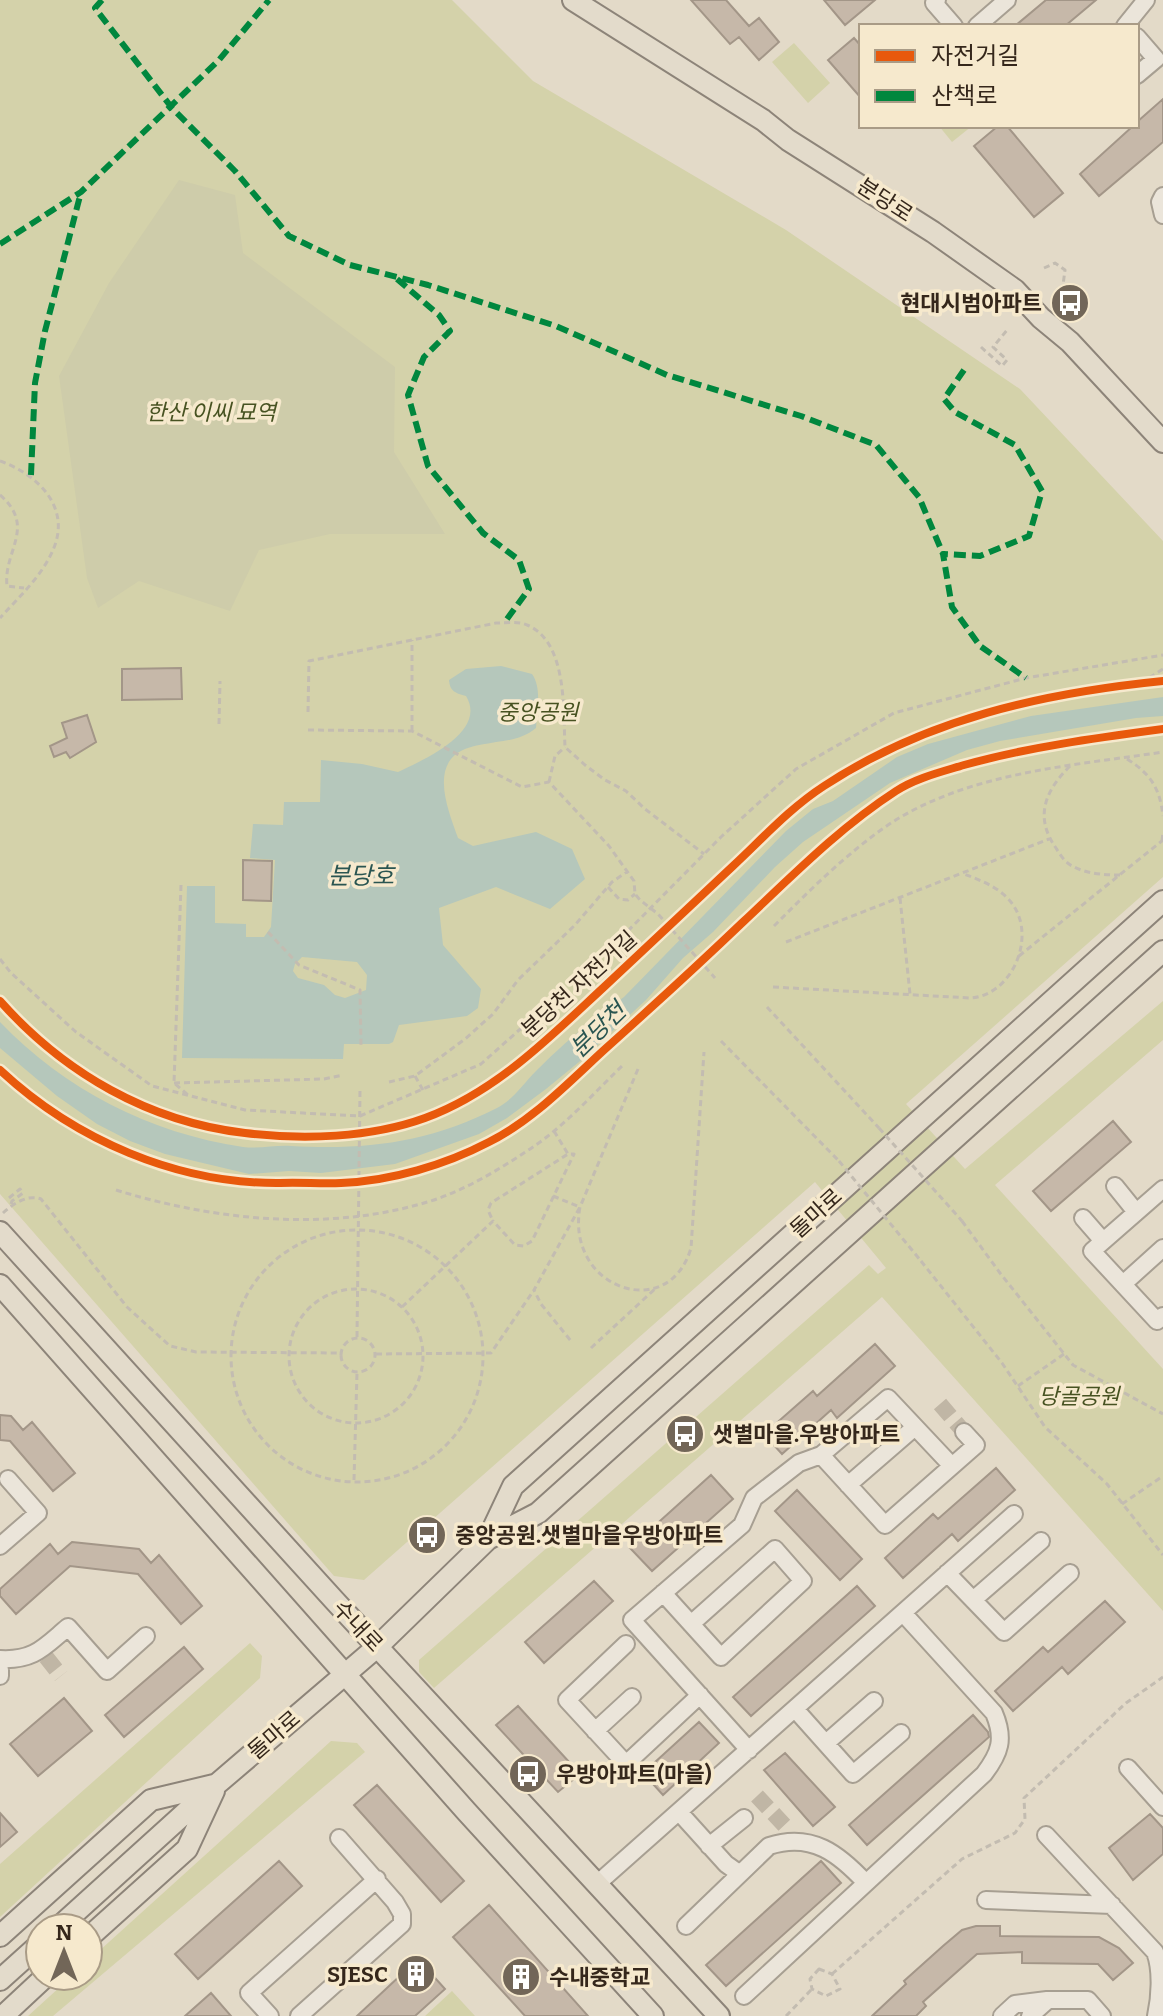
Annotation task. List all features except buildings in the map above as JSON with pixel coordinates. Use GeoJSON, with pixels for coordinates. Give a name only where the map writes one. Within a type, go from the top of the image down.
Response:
{"type":"FeatureCollection","features":[{"type":"Feature","properties":{"kind":"main road","name":"분당로"},"geometry":{"type":"LineString","coordinates":[[573,0],[865,186],[1015,290],[1041,318],[1070,342],[1163,442]]}},
{"type":"Feature","properties":{"kind":"main road","name":"돌마로"},"geometry":{"type":"LineString","coordinates":[[488,1539],[513,1486],[1163,901]]}},
{"type":"Feature","properties":{"kind":"main road","name":"돌마로"},"geometry":{"type":"LineString","coordinates":[[76,1912],[217,1784],[377,1647],[488,1539],[538,1513],[1163,951]]}},
{"type":"Feature","properties":{"kind":"main road","name":"수내로"},"geometry":{"type":"LineString","coordinates":[[0,1232],[377,1647],[719,2016]]}},
{"type":"Feature","properties":{"kind":"main road","name":"수내로"},"geometry":{"type":"LineString","coordinates":[[0,1285],[653,2016]]}},
{"type":"Feature","properties":{"kind":"main road"},"geometry":{"type":"LineString","coordinates":[[0,1936],[151,1800],[217,1784]]}},
{"type":"Feature","properties":{"kind":"main road"},"geometry":{"type":"LineString","coordinates":[[104,1924],[187,1849],[217,1784]]}},
{"type":"Feature","properties":{"kind":"main road"},"geometry":{"type":"LineString","coordinates":[[0,1980],[24,1958]]}},
{"type":"Feature","properties":{"kind":"main road"},"geometry":{"type":"LineString","coordinates":[[3,2016],[29,1992]]}},
{"type":"Feature","properties":{"kind":"lane"},"geometry":{"type":"LineString","coordinates":[[937,0],[934,3],[952,24]]}},
{"type":"Feature","properties":{"kind":"lane"},"geometry":{"type":"LineString","coordinates":[[979,24],[1007,0]]}},
{"type":"Feature","properties":{"kind":"lane"},"geometry":{"type":"LineString","coordinates":[[1128,24],[1146,0]]}},
{"type":"Feature","properties":{"kind":"lane"},"geometry":{"type":"LineString","coordinates":[[1139,39],[1156,59],[1139,73]]}},
{"type":"Feature","properties":{"kind":"lane"},"geometry":{"type":"LineString","coordinates":[[1163,196],[1160,202],[1163,215]]}},
{"type":"Feature","properties":{"kind":"lane"},"geometry":{"type":"LineString","coordinates":[[1115,1186],[1136,1212]]}},
{"type":"Feature","properties":{"kind":"lane"},"geometry":{"type":"LineString","coordinates":[[1163,1189],[1092,1251],[1157,1321],[1163,1316]]}},
{"type":"Feature","properties":{"kind":"lane"},"geometry":{"type":"LineString","coordinates":[[1083,1218],[1103,1241]]}},
{"type":"Feature","properties":{"kind":"lane"},"geometry":{"type":"LineString","coordinates":[[1123,1284],[1163,1248]]}},
{"type":"Feature","properties":{"kind":"lane"},"geometry":{"type":"LineString","coordinates":[[749,1750],[632,1620],[742,1525],[754,1498],[799,1463],[821,1455],[888,1398],[952,1466]]}},
{"type":"Feature","properties":{"kind":"lane"},"geometry":{"type":"LineString","coordinates":[[848,1485],[915,1427]]}},
{"type":"Feature","properties":{"kind":"lane"},"geometry":{"type":"LineString","coordinates":[[821,1455],[885,1525],[976,1445],[964,1432]]}},
{"type":"Feature","properties":{"kind":"lane"},"geometry":{"type":"LineString","coordinates":[[0,1546],[38,1513],[8,1479]]}},
{"type":"Feature","properties":{"kind":"lane"},"geometry":{"type":"LineString","coordinates":[[597,1884],[1014,1514]]}},
{"type":"Feature","properties":{"kind":"lane"},"geometry":{"type":"LineString","coordinates":[[973,1600],[1041,1541]]}},
{"type":"Feature","properties":{"kind":"lane"},"geometry":{"type":"LineString","coordinates":[[663,1593],[691,1624],[721,1657],[803,1581],[775,1549],[691,1624]]}},
{"type":"Feature","properties":{"kind":"lane"},"geometry":{"type":"LineString","coordinates":[[947,1573],[1004,1632],[1070,1573]]}},
{"type":"Feature","properties":{"kind":"lane"},"geometry":{"type":"LineString","coordinates":[[744,1996],[984,1774],[997,1757],[1001,1745],[1000,1727],[994,1713],[903,1613]]}},
{"type":"Feature","properties":{"kind":"lane"},"geometry":{"type":"LineString","coordinates":[[0,1659],[43,1654],[68,1627],[107,1671],[146,1636]]}},
{"type":"Feature","properties":{"kind":"lane"},"geometry":{"type":"LineString","coordinates":[[626,1644],[567,1700],[626,1764],[700,1695]]}},
{"type":"Feature","properties":{"kind":"lane"},"geometry":{"type":"LineString","coordinates":[[0,1670],[0,1676]]}},
{"type":"Feature","properties":{"kind":"lane"},"geometry":{"type":"LineString","coordinates":[[595,1731],[632,1697]]}},
{"type":"Feature","properties":{"kind":"lane"},"geometry":{"type":"LineString","coordinates":[[826,1743],[874,1701]]}},
{"type":"Feature","properties":{"kind":"lane"},"geometry":{"type":"LineString","coordinates":[[795,1709],[853,1774],[901,1733]]}},
{"type":"Feature","properties":{"kind":"lane"},"geometry":{"type":"LineString","coordinates":[[1128,1768],[1162,1803]]}},
{"type":"Feature","properties":{"kind":"lane"},"geometry":{"type":"LineString","coordinates":[[679,1812],[726,1864],[740,1874]]}},
{"type":"Feature","properties":{"kind":"lane"},"geometry":{"type":"LineString","coordinates":[[709,1846],[744,1818]]}},
{"type":"Feature","properties":{"kind":"lane"},"geometry":{"type":"LineString","coordinates":[[786,1827],[800,1842]]}},
{"type":"Feature","properties":{"kind":"lane"},"geometry":{"type":"LineString","coordinates":[[1046,1835],[1155,1952],[1161,1963],[1156,2016]]}},
{"type":"Feature","properties":{"kind":"lane"},"geometry":{"type":"LineString","coordinates":[[299,2016],[402,1924],[402,1914],[377,1879],[339,1838]]}},
{"type":"Feature","properties":{"kind":"lane"},"geometry":{"type":"LineString","coordinates":[[686,1926],[769,1846],[800,1842],[834,1852],[866,1883]]}},
{"type":"Feature","properties":{"kind":"lane"},"geometry":{"type":"LineString","coordinates":[[270,2016],[249,1993],[377,1879]]}},
{"type":"Feature","properties":{"kind":"lane"},"geometry":{"type":"LineString","coordinates":[[986,1900],[1112,1905]]}},
{"type":"Feature","properties":{"kind":"lane"},"geometry":{"type":"LineString","coordinates":[[1030,2016],[1048,2000]]}},
{"type":"Feature","properties":{"kind":"lane"},"geometry":{"type":"LineString","coordinates":[[1002,2016],[1015,2004],[1048,2000],[1088,2000],[1102,2016]]}},
{"type":"Feature","properties":{"kind":"path"},"geometry":{"type":"LineString","coordinates":[[1044,268],[1055,263],[1065,270],[1063,285]]}},
{"type":"Feature","properties":{"kind":"path"},"geometry":{"type":"LineString","coordinates":[[981,347],[1002,366],[1007,360],[993,347],[1008,329]]}},
{"type":"Feature","properties":{"kind":"path"},"geometry":{"type":"LineString","coordinates":[[0,461],[31,475],[52,499],[57,514],[54,549],[0,618]]}},
{"type":"Feature","properties":{"kind":"path"},"geometry":{"type":"LineString","coordinates":[[0,495],[13,508],[18,535],[6,577],[7,586],[26,588]]}},
{"type":"Feature","properties":{"kind":"path"},"geometry":{"type":"LineString","coordinates":[[308,712],[309,661],[496,623],[525,624],[536,630],[557,659],[565,747],[704,854]]}},
{"type":"Feature","properties":{"kind":"path"},"geometry":{"type":"LineString","coordinates":[[412,640],[412,731]]}},
{"type":"Feature","properties":{"kind":"path"},"geometry":{"type":"LineString","coordinates":[[0,959],[11,973],[76,1032],[152,1086],[245,1110],[360,1116],[481,1064],[564,992],[704,854],[796,769],[894,713],[1026,678],[1163,655]]}},
{"type":"Feature","properties":{"kind":"path"},"geometry":{"type":"LineString","coordinates":[[1141,683],[1163,669]]}},
{"type":"Feature","properties":{"kind":"path"},"geometry":{"type":"LineString","coordinates":[[219,724],[220,681]]}},
{"type":"Feature","properties":{"kind":"path"},"geometry":{"type":"LineString","coordinates":[[1130,684],[1163,681]]}},
{"type":"Feature","properties":{"kind":"path"},"geometry":{"type":"LineString","coordinates":[[308,730],[412,731],[522,787],[549,782]]}},
{"type":"Feature","properties":{"kind":"path"},"geometry":{"type":"LineString","coordinates":[[549,782],[555,756],[565,747]]}},
{"type":"Feature","properties":{"kind":"path"},"geometry":{"type":"LineString","coordinates":[[774,926],[863,844],[922,807],[1016,775],[1163,752]]}},
{"type":"Feature","properties":{"kind":"path"},"geometry":{"type":"LineString","coordinates":[[1124,758],[1147,773],[1155,784],[1161,797],[1163,816]]}},
{"type":"Feature","properties":{"kind":"path"},"geometry":{"type":"LineString","coordinates":[[1070,766],[1050,789],[1046,801],[1044,814],[1049,839],[1064,861],[1073,867],[1103,875],[1122,875]]}},
{"type":"Feature","properties":{"kind":"path"},"geometry":{"type":"LineString","coordinates":[[549,782],[609,846],[634,881],[635,894],[658,914],[700,966],[715,978]]}},
{"type":"Feature","properties":{"kind":"path"},"geometry":{"type":"LineString","coordinates":[[1019,956],[1163,841],[1163,832]]}},
{"type":"Feature","properties":{"kind":"path"},"geometry":{"type":"LineString","coordinates":[[786,942],[1049,839]]}},
{"type":"Feature","properties":{"kind":"path"},"geometry":{"type":"LineString","coordinates":[[389,1082],[415,1076],[465,1039],[493,1014],[518,980],[575,925],[608,887],[628,871]]}},
{"type":"Feature","properties":{"kind":"path"},"geometry":{"type":"LineString","coordinates":[[773,987],[981,997],[1014,970],[1019,956],[1021,925],[1016,909],[1006,896],[964,874]]}},
{"type":"Feature","properties":{"kind":"path"},"geometry":{"type":"LineString","coordinates":[[174,1083],[181,885]]}},
{"type":"Feature","properties":{"kind":"path"},"geometry":{"type":"LineString","coordinates":[[608,887],[619,899],[628,900],[635,894]]}},
{"type":"Feature","properties":{"kind":"path"},"geometry":{"type":"LineString","coordinates":[[900,898],[910,995]]}},
{"type":"Feature","properties":{"kind":"path"},"geometry":{"type":"LineString","coordinates":[[268,932],[299,965],[360,990],[361,1047]]}},
{"type":"Feature","properties":{"kind":"path"},"geometry":{"type":"LineString","coordinates":[[700,966],[708,955]]}},
{"type":"Feature","properties":{"kind":"path"},"geometry":{"type":"LineString","coordinates":[[767,1007],[962,1221],[1073,1365],[1163,1414]]}},
{"type":"Feature","properties":{"kind":"path"},"geometry":{"type":"LineString","coordinates":[[721,1041],[839,1161],[1018,1386],[1045,1427],[1107,1484],[1163,1555]]}},
{"type":"Feature","properties":{"kind":"path"},"geometry":{"type":"LineString","coordinates":[[580,1207],[577,1221],[581,1248],[587,1261],[597,1271],[624,1288],[641,1291],[680,1272],[691,1248],[704,1052]]}},
{"type":"Feature","properties":{"kind":"path"},"geometry":{"type":"LineString","coordinates":[[116,1190],[180,1206],[248,1217],[296,1219],[357,1216],[424,1203],[450,1194],[505,1165],[554,1131],[622,1066]]}},
{"type":"Feature","properties":{"kind":"path"},"geometry":{"type":"LineString","coordinates":[[376,1354],[491,1353],[534,1290],[580,1207],[638,1069]]}},
{"type":"Feature","properties":{"kind":"path"},"geometry":{"type":"LineString","coordinates":[[174,1083],[324,1079],[343,1075]]}},
{"type":"Feature","properties":{"kind":"path"},"geometry":{"type":"LineString","coordinates":[[415,1076],[424,1090]]}},
{"type":"Feature","properties":{"kind":"path"},"geometry":{"type":"LineString","coordinates":[[174,1083],[190,1096]]}},
{"type":"Feature","properties":{"kind":"path"},"geometry":{"type":"LineString","coordinates":[[357,1337],[360,1090]]}},
{"type":"Feature","properties":{"kind":"path"},"geometry":{"type":"LineString","coordinates":[[358,1130],[370,1131]]}},
{"type":"Feature","properties":{"kind":"path"},"geometry":{"type":"LineString","coordinates":[[554,1131],[568,1154]]}},
{"type":"Feature","properties":{"kind":"path"},"geometry":{"type":"LineString","coordinates":[[568,1154],[574,1154],[553,1196],[532,1241],[524,1246],[515,1245],[493,1221],[488,1210],[491,1203],[568,1154]]}},
{"type":"Feature","properties":{"kind":"path"},"geometry":{"type":"LineString","coordinates":[[350,1182],[371,1179]]}},
{"type":"Feature","properties":{"kind":"path"},"geometry":{"type":"LineString","coordinates":[[553,1196],[580,1207]]}},
{"type":"Feature","properties":{"kind":"path"},"geometry":{"type":"LineString","coordinates":[[0,1216],[30,1197],[41,1199],[127,1307],[170,1346],[196,1352],[341,1353]]}},
{"type":"Feature","properties":{"kind":"path"},"geometry":{"type":"LineString","coordinates":[[10,1207],[11,1199]]}},
{"type":"Feature","properties":{"kind":"path"},"geometry":{"type":"LineString","coordinates":[[402,1307],[493,1221]]}},
{"type":"Feature","properties":{"kind":"path"},"geometry":{"type":"LineString","coordinates":[[358,1229],[400,1236],[437,1257],[466,1290],[481,1329],[483,1372],[471,1413],[445,1447],[410,1471],[369,1482],[326,1479],[287,1462],[255,1433],[235,1395],[229,1353],[236,1314],[255,1279],[283,1252],[319,1235],[358,1229]]}},
{"type":"Feature","properties":{"kind":"path"},"geometry":{"type":"LineString","coordinates":[[591,1348],[660,1284]]}},
{"type":"Feature","properties":{"kind":"path"},"geometry":{"type":"LineString","coordinates":[[358,1288],[378,1291],[402,1307],[420,1333],[424,1353],[421,1375],[412,1394],[396,1410],[377,1420],[356,1423],[334,1420],[315,1410],[300,1394],[290,1375],[288,1353],[292,1332],[302,1314],[317,1300],[336,1291],[358,1288]]}},
{"type":"Feature","properties":{"kind":"path"},"geometry":{"type":"LineString","coordinates":[[534,1290],[541,1304],[571,1341]]}},
{"type":"Feature","properties":{"kind":"path"},"geometry":{"type":"LineString","coordinates":[[357,1337],[372,1344],[376,1354],[368,1369],[357,1372],[343,1364],[341,1353],[345,1343],[357,1337]]}},
{"type":"Feature","properties":{"kind":"path"},"geometry":{"type":"LineString","coordinates":[[1018,1386],[1064,1354]]}},
{"type":"Feature","properties":{"kind":"path"},"geometry":{"type":"LineString","coordinates":[[354,1481],[357,1372]]}},
{"type":"Feature","properties":{"kind":"path"},"geometry":{"type":"LineString","coordinates":[[1122,1504],[1163,1476]]}},
{"type":"Feature","properties":{"kind":"path"},"geometry":{"type":"LineString","coordinates":[[832,1974],[962,1859],[1015,1833],[1025,1819],[1024,1798],[1126,1703],[1163,1677]]}},
{"type":"Feature","properties":{"kind":"path"},"geometry":{"type":"LineString","coordinates":[[819,1969],[832,1974],[840,1989],[826,1996],[812,1989],[810,1979],[819,1969]]}},
{"type":"Feature","properties":{"kind":"path"},"geometry":{"type":"LineString","coordinates":[[786,2016],[812,1989]]}},
{"type":"Feature","properties":{"kind":"green space","name":"중앙공원"},"geometry":{"type":"Polygon","coordinates":[[[0,0],[452,0],[533,81],[786,230],[1020,389],[1163,541],[1163,877],[906,1104],[965,1169],[1163,1001],[1163,1040],[995,1185],[1163,1369],[1163,1611],[882,1297],[434,1688],[419,1672],[419,1660],[869,1265],[878,1274],[886,1268],[815,1182],[364,1580],[334,1576],[0,1194],[0,0]]]}},
{"type":"Feature","properties":{"kind":"green space"},"geometry":{"type":"Polygon","coordinates":[[[794,43],[830,83],[808,103],[772,62],[794,43]]]}},
{"type":"Feature","properties":{"kind":"green space"},"geometry":{"type":"Polygon","coordinates":[[[941,128],[970,128],[952,142],[941,128]]]}},
{"type":"Feature","properties":{"kind":"green space","name":"한산 이씨 묘역"},"geometry":{"type":"Polygon","coordinates":[[[179,180],[235,195],[243,253],[395,367],[394,452],[445,534],[330,534],[259,550],[230,611],[139,581],[98,608],[87,578],[59,376],[109,283],[179,180]]]}},
{"type":"Feature","properties":{"kind":"green space"},"geometry":{"type":"Polygon","coordinates":[[[250,1643],[262,1656],[260,1678],[0,1917],[0,1864],[250,1643]]]}},
{"type":"Feature","properties":{"kind":"green space"},"geometry":{"type":"Polygon","coordinates":[[[331,1741],[357,1743],[365,1752],[104,1973],[104,1947],[331,1741]]]}},
{"type":"Feature","properties":{"kind":"green space"},"geometry":{"type":"Polygon","coordinates":[[[452,1991],[475,2016],[425,2016],[452,1991]]]}},
{"type":"Feature","properties":{"kind":"green space"},"geometry":{"type":"Polygon","coordinates":[[[54,1992],[81,1992],[53,2016],[28,2016],[54,1992]]]}},
{"type":"Feature","properties":{"kind":"water","name":"분당호"},"geometry":{"type":"Polygon","coordinates":[[[501,666],[532,674],[537,686],[538,707],[536,728],[517,738],[465,749],[454,756],[447,766],[444,789],[458,838],[473,846],[536,832],[572,849],[585,879],[550,909],[496,887],[439,908],[443,945],[481,989],[478,1008],[467,1016],[399,1025],[393,1042],[389,1044],[344,1044],[343,1059],[182,1058],[187,886],[215,886],[215,923],[246,924],[246,937],[264,937],[271,927],[275,860],[250,858],[253,824],[283,825],[284,802],[320,802],[321,760],[398,772],[450,743],[461,733],[470,709],[466,696],[454,691],[449,680],[466,669],[501,666]],[[302,957],[293,971],[298,978],[324,985],[335,995],[345,998],[366,990],[367,975],[357,962],[302,957]]]}},
{"type":"Feature","properties":{"kind":"water","name":"분당천"},"geometry":{"type":"Polygon","coordinates":[[[1163,697],[1163,716],[1000,741],[967,750],[890,783],[803,842],[683,958],[646,1000],[546,1089],[479,1134],[395,1164],[321,1173],[289,1171],[249,1174],[165,1154],[97,1124],[57,1096],[0,1048],[0,1022],[52,1068],[111,1105],[175,1131],[243,1147],[371,1145],[397,1142],[446,1129],[497,1108],[508,1100],[568,1041],[624,997],[786,831],[813,809],[833,801],[897,757],[928,744],[1031,716],[1163,697]]]}},
{"type":"Feature","properties":{"kind":"tunnel"},"geometry":{"type":"LineString","coordinates":[[940,1404],[964,1432]]}},
{"type":"Feature","properties":{"kind":"tunnel"},"geometry":{"type":"LineString","coordinates":[[46,1657],[61,1676]]}},
{"type":"Feature","properties":{"kind":"tunnel"},"geometry":{"type":"LineString","coordinates":[[757,1796],[786,1827]]}},
{"type":"Feature","properties":{"kind":"marked path"},"geometry":{"type":"LineString","coordinates":[[102,0],[95,8],[172,108],[235,171],[289,236],[350,265],[428,285],[556,326],[667,375],[801,416],[876,445],[919,497],[943,554]]}},
{"type":"Feature","properties":{"kind":"marked path"},"geometry":{"type":"LineString","coordinates":[[0,244],[81,192],[219,60],[269,0]]}},
{"type":"Feature","properties":{"kind":"marked path"},"geometry":{"type":"LineString","coordinates":[[31,475],[35,383],[45,331],[81,192]]}},
{"type":"Feature","properties":{"kind":"marked path"},"geometry":{"type":"LineString","coordinates":[[397,279],[439,315],[450,331],[424,357],[408,395],[428,466],[483,533],[519,560],[529,589],[504,623]]}},
{"type":"Feature","properties":{"kind":"marked path"},"geometry":{"type":"LineString","coordinates":[[964,370],[944,399],[955,412],[1015,445],[1042,491],[1029,536],[980,556],[943,554],[952,607],[980,646],[1026,678]]}},
{"type":"Feature","properties":{"kind":"cycle path","name":"분당천 자전거길"},"geometry":{"type":"LineString","coordinates":[[0,1001],[25,1027],[80,1072],[110,1090],[175,1118],[245,1133],[290,1136],[336,1136],[404,1125],[451,1107],[521,1062],[788,814],[824,786],[863,763],[944,726],[987,713],[1074,693],[1163,681]]}},
{"type":"Feature","properties":{"kind":"cycle path"},"geometry":{"type":"LineString","coordinates":[[0,1070],[29,1095],[94,1137],[166,1166],[203,1176],[241,1181],[333,1183],[360,1182],[417,1170],[489,1142],[535,1112],[816,853],[896,791],[929,776],[1013,753],[1163,729]]}},
{"type":"Feature","properties":{"kind":"place","name":"현대시범아파트"},"geometry":{"type":"Point","coordinates":[1070,303]}},
{"type":"Feature","properties":{"kind":"place","name":"샛별마을.우방아파트"},"geometry":{"type":"Point","coordinates":[685,1434]}},
{"type":"Feature","properties":{"kind":"place","name":"중앙공원.샛별마을우방아파트"},"geometry":{"type":"Point","coordinates":[427,1535]}},
{"type":"Feature","properties":{"kind":"place","name":"우방아파트(마을)"},"geometry":{"type":"Point","coordinates":[528,1774]}},
{"type":"Feature","properties":{"kind":"place","name":"SJESC"},"geometry":{"type":"Point","coordinates":[416,1974]}},
{"type":"Feature","properties":{"kind":"place","name":"수내중학교"},"geometry":{"type":"Point","coordinates":[521,1977]}},
{"type":"Feature","properties":{"kind":"park label","name":"당골공원"},"geometry":{"type":"Point","coordinates":[1079,1396]}}]}
